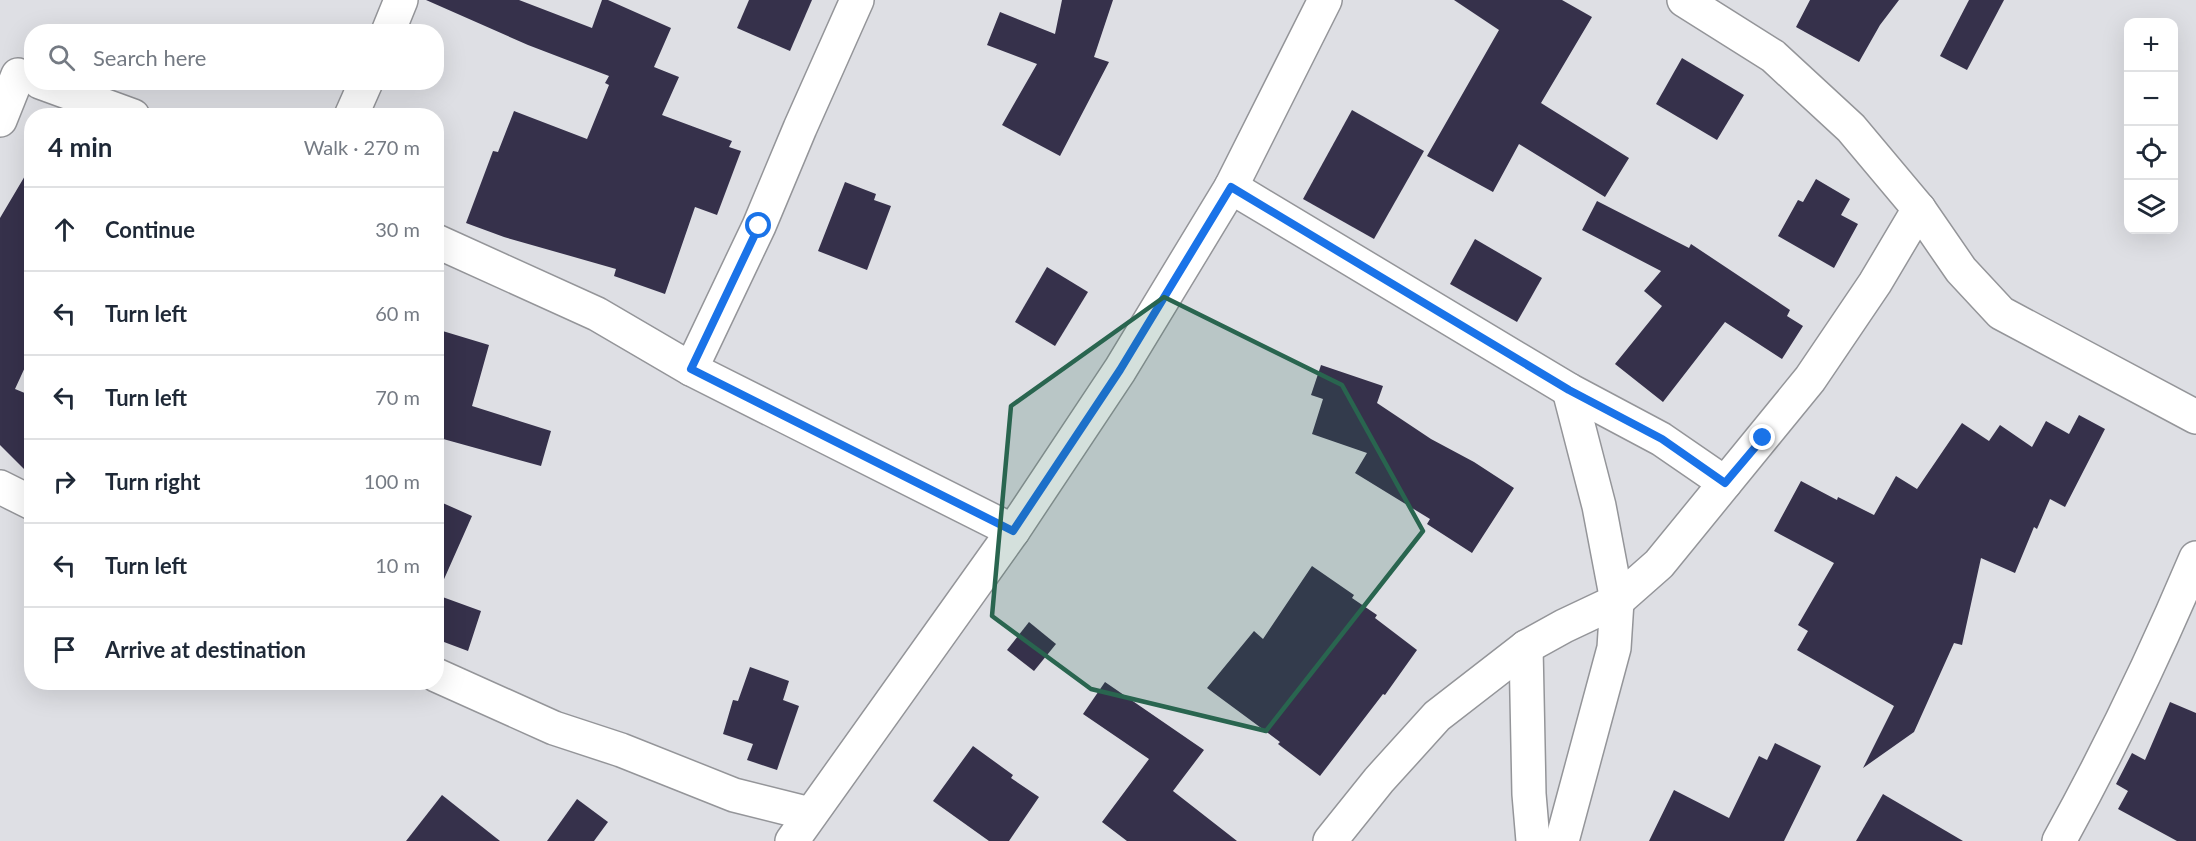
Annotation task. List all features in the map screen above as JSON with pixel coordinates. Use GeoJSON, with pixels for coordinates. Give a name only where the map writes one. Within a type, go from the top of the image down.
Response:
{"type":"FeatureCollection","features":[{"type":"Feature","properties":{"kind":"street"},"geometry":{"type":"LineString","coordinates":[[391,24],[401,0]]}},
{"type":"Feature","properties":{"kind":"street"},"geometry":{"type":"LineString","coordinates":[[691,369],[759,226],[857,0]]}},
{"type":"Feature","properties":{"kind":"street"},"geometry":{"type":"LineString","coordinates":[[792,841],[1013,531],[1120,370],[1231,187],[1325,0]]}},
{"type":"Feature","properties":{"kind":"street"},"geometry":{"type":"LineString","coordinates":[[1684,0],[1773,56],[1851,128],[1919,209],[1961,270],[2001,313],[2196,417]]}},
{"type":"Feature","properties":{"kind":"street"},"geometry":{"type":"LineString","coordinates":[[0,120],[23,76]]}},
{"type":"Feature","properties":{"kind":"street"},"geometry":{"type":"LineString","coordinates":[[62,90],[111,108]]}},
{"type":"Feature","properties":{"kind":"street"},"geometry":{"type":"LineString","coordinates":[[355,108],[362,90]]}},
{"type":"Feature","properties":{"kind":"street"},"geometry":{"type":"LineString","coordinates":[[1231,187],[1569,390],[1662,439],[1725,483]]}},
{"type":"Feature","properties":{"kind":"street"},"geometry":{"type":"LineString","coordinates":[[1330,841],[1379,780],[1437,716],[1526,647],[1617,601],[1659,564],[1810,379],[1875,283],[1919,209]]}},
{"type":"Feature","properties":{"kind":"street"},"geometry":{"type":"LineString","coordinates":[[444,245],[597,314],[691,369],[1013,531]]}},
{"type":"Feature","properties":{"kind":"street"},"geometry":{"type":"LineString","coordinates":[[1562,841],[1614,648],[1617,601],[1599,506],[1569,390]]}},
{"type":"Feature","properties":{"kind":"street"},"geometry":{"type":"LineString","coordinates":[[0,487],[24,498]]}},
{"type":"Feature","properties":{"kind":"street"},"geometry":{"type":"LineString","coordinates":[[2058,841],[2124,717],[2196,558]]}},
{"type":"Feature","properties":{"kind":"street"},"geometry":{"type":"LineString","coordinates":[[1526,647],[1529,794],[1533,841]]}},
{"type":"Feature","properties":{"kind":"street"},"geometry":{"type":"LineString","coordinates":[[444,679],[554,728],[621,750],[734,795],[810,814]]}},
{"type":"Feature","properties":{"kind":"highlighted area"},"geometry":{"type":"Polygon","coordinates":[[[1164,297],[1342,385],[1423,531],[1266,731],[1091,689],[992,616],[1011,406],[1164,297]]]}},
{"type":"Feature","properties":{"kind":"building"},"geometry":{"type":"Polygon","coordinates":[[[426,0],[519,0],[592,28],[602,0],[608,0],[671,28],[654,67],[679,77],[662,115],[732,141],[729,147],[741,151],[717,215],[695,207],[665,294],[614,276],[616,269],[504,237],[466,223],[493,151],[498,152],[514,111],[587,139],[609,85],[605,83],[609,76],[528,45],[426,0]]]}},
{"type":"Feature","properties":{"kind":"building"},"geometry":{"type":"Polygon","coordinates":[[[749,0],[812,0],[790,51],[737,28],[749,0]]]}},
{"type":"Feature","properties":{"kind":"building"},"geometry":{"type":"Polygon","coordinates":[[[1062,0],[1113,0],[1094,57],[1109,62],[1060,156],[1002,125],[1037,64],[987,45],[1000,12],[1055,34],[1062,0]]]}},
{"type":"Feature","properties":{"kind":"building"},"geometry":{"type":"Polygon","coordinates":[[[1454,0],[1562,0],[1592,17],[1541,103],[1629,158],[1605,197],[1519,144],[1493,192],[1427,156],[1499,30],[1454,0]]]}},
{"type":"Feature","properties":{"kind":"building"},"geometry":{"type":"Polygon","coordinates":[[[1810,0],[1899,0],[1880,25],[1859,62],[1796,27],[1810,0]]]}},
{"type":"Feature","properties":{"kind":"building"},"geometry":{"type":"Polygon","coordinates":[[[1969,0],[2004,0],[1967,70],[1940,56],[1969,0]]]}},
{"type":"Feature","properties":{"kind":"building"},"geometry":{"type":"Polygon","coordinates":[[[1682,58],[1744,95],[1717,140],[1656,104],[1682,58]]]}},
{"type":"Feature","properties":{"kind":"building"},"geometry":{"type":"Polygon","coordinates":[[[1352,110],[1424,151],[1374,239],[1303,199],[1352,110]]]}},
{"type":"Feature","properties":{"kind":"building"},"geometry":{"type":"Polygon","coordinates":[[[24,178],[24,369],[15,389],[24,393],[24,469],[0,445],[0,218],[24,178]]]}},
{"type":"Feature","properties":{"kind":"building"},"geometry":{"type":"Polygon","coordinates":[[[1816,179],[1850,199],[1841,215],[1858,224],[1834,268],[1778,236],[1798,200],[1803,202],[1816,179]]]}},
{"type":"Feature","properties":{"kind":"building"},"geometry":{"type":"Polygon","coordinates":[[[845,182],[876,194],[874,200],[891,206],[867,270],[818,251],[845,182]]]}},
{"type":"Feature","properties":{"kind":"building"},"geometry":{"type":"Polygon","coordinates":[[[1597,201],[1689,248],[1691,244],[1790,310],[1787,316],[1803,326],[1782,359],[1725,322],[1663,402],[1615,364],[1662,306],[1644,291],[1661,271],[1582,230],[1597,201]]]}},
{"type":"Feature","properties":{"kind":"building"},"geometry":{"type":"Polygon","coordinates":[[[1475,239],[1542,278],[1517,322],[1450,284],[1475,239]]]}},
{"type":"Feature","properties":{"kind":"building"},"geometry":{"type":"Polygon","coordinates":[[[1047,267],[1088,292],[1055,346],[1015,322],[1047,267]]]}},
{"type":"Feature","properties":{"kind":"building"},"geometry":{"type":"Polygon","coordinates":[[[444,331],[489,345],[472,406],[551,431],[541,466],[444,439],[444,331]]]}},
{"type":"Feature","properties":{"kind":"building"},"geometry":{"type":"Polygon","coordinates":[[[1321,365],[1383,386],[1377,403],[1431,439],[1474,462],[1514,488],[1472,553],[1427,524],[1430,519],[1355,473],[1367,453],[1312,434],[1323,399],[1311,395],[1321,365]]]}},
{"type":"Feature","properties":{"kind":"building"},"geometry":{"type":"Polygon","coordinates":[[[2079,415],[2105,429],[2065,507],[2050,499],[2037,529],[2034,527],[2015,573],[1981,558],[1962,645],[1954,643],[1914,732],[1863,768],[1894,706],[1797,650],[1808,631],[1798,625],[1834,563],[1774,531],[1801,481],[1837,500],[1838,497],[1874,515],[1896,476],[1917,489],[1962,423],[1989,441],[2000,425],[2032,447],[2046,421],[2069,434],[2079,415]]]}},
{"type":"Feature","properties":{"kind":"building"},"geometry":{"type":"Polygon","coordinates":[[[444,504],[472,516],[444,579],[444,504]]]}},
{"type":"Feature","properties":{"kind":"building"},"geometry":{"type":"Polygon","coordinates":[[[1312,566],[1354,595],[1352,598],[1377,615],[1375,618],[1417,650],[1385,695],[1383,694],[1320,776],[1278,744],[1280,742],[1207,688],[1254,631],[1263,639],[1312,566]]]}},
{"type":"Feature","properties":{"kind":"building"},"geometry":{"type":"Polygon","coordinates":[[[444,598],[481,611],[468,651],[444,642],[444,598]]]}},
{"type":"Feature","properties":{"kind":"building"},"geometry":{"type":"Polygon","coordinates":[[[1029,622],[1056,644],[1034,671],[1007,650],[1029,622]]]}},
{"type":"Feature","properties":{"kind":"building"},"geometry":{"type":"Polygon","coordinates":[[[750,667],[789,681],[783,700],[799,706],[777,770],[747,760],[753,744],[723,734],[733,700],[738,701],[750,667]]]}},
{"type":"Feature","properties":{"kind":"building"},"geometry":{"type":"Polygon","coordinates":[[[1105,682],[1204,750],[1173,791],[1237,841],[1127,841],[1102,822],[1149,759],[1083,714],[1105,682]]]}},
{"type":"Feature","properties":{"kind":"building"},"geometry":{"type":"Polygon","coordinates":[[[2170,702],[2196,713],[2196,841],[2177,841],[2118,809],[2128,791],[2116,784],[2132,753],[2145,760],[2170,702]]]}},
{"type":"Feature","properties":{"kind":"building"},"geometry":{"type":"Polygon","coordinates":[[[1775,743],[1821,766],[1784,841],[1649,841],[1674,790],[1729,818],[1759,756],[1767,760],[1775,743]]]}},
{"type":"Feature","properties":{"kind":"building"},"geometry":{"type":"Polygon","coordinates":[[[973,746],[1013,775],[1011,778],[1039,797],[1009,841],[989,841],[933,801],[973,746]]]}},
{"type":"Feature","properties":{"kind":"building"},"geometry":{"type":"Polygon","coordinates":[[[1883,794],[1963,841],[1856,841],[1883,794]]]}},
{"type":"Feature","properties":{"kind":"building"},"geometry":{"type":"Polygon","coordinates":[[[442,795],[500,841],[406,841],[442,795]]]}},
{"type":"Feature","properties":{"kind":"building"},"geometry":{"type":"Polygon","coordinates":[[[577,799],[608,822],[594,841],[547,841],[577,799]]]}},
{"type":"Feature","properties":{"kind":"route"},"geometry":{"type":"LineString","coordinates":[[759,226],[691,369],[1013,531],[1120,370],[1231,187],[1569,390],[1662,439],[1725,483],[1763,438]]}}]}
